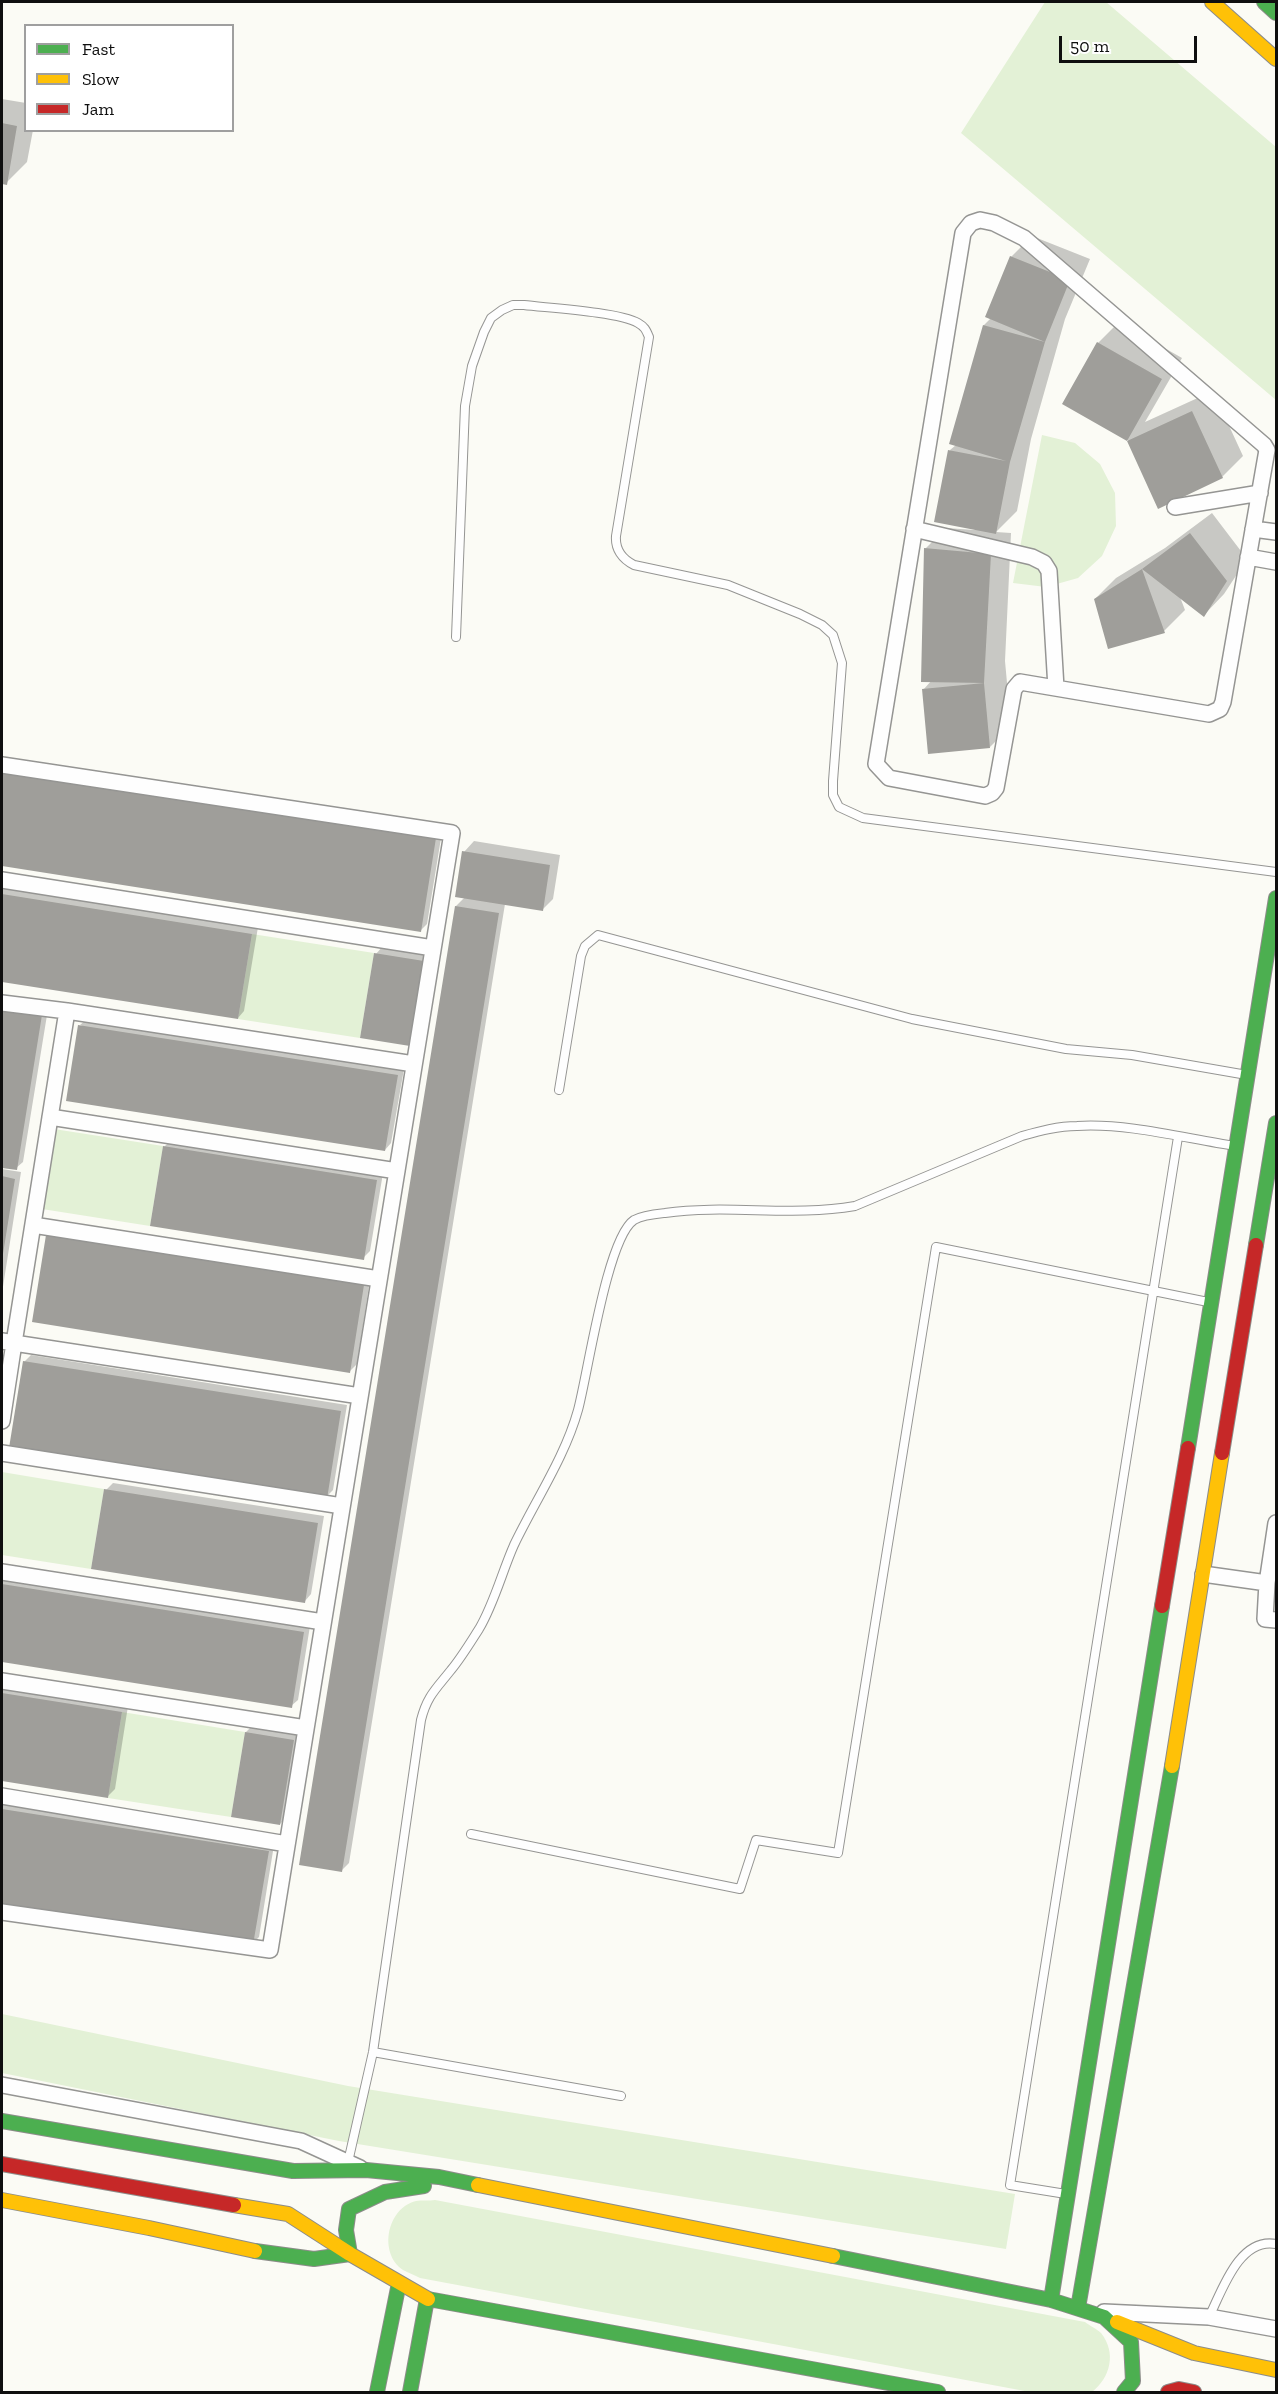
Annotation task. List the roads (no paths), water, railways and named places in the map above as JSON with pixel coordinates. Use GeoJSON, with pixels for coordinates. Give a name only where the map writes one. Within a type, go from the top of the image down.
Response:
{"type":"FeatureCollection","features":[{"type":"Feature","properties":{"kind":"street"},"geometry":{"type":"LineString","coordinates":[[1212,2],[1276,59]]}},
{"type":"Feature","properties":{"kind":"street"},"geometry":{"type":"LineString","coordinates":[[1264,2],[1276,13]]}},
{"type":"Feature","properties":{"kind":"street"},"geometry":{"type":"LineString","coordinates":[[980,220],[994,223],[1024,238],[1264,446],[1266,454],[1260,493],[1223,702],[1218,712],[1209,714],[1020,682],[1014,689],[996,788],[989,795],[889,778],[880,771],[876,764],[963,233],[971,223],[980,220]]}},
{"type":"Feature","properties":{"kind":"street"},"geometry":{"type":"LineString","coordinates":[[1175,507],[1260,493]]}},
{"type":"Feature","properties":{"kind":"street"},"geometry":{"type":"LineString","coordinates":[[914,529],[1032,557],[1044,563],[1048,572],[1056,688]]}},
{"type":"Feature","properties":{"kind":"street"},"geometry":{"type":"LineString","coordinates":[[1253,529],[1276,532]]}},
{"type":"Feature","properties":{"kind":"street"},"geometry":{"type":"LineString","coordinates":[[1248,557],[1276,562]]}},
{"type":"Feature","properties":{"kind":"street"},"geometry":{"type":"LineString","coordinates":[[2,765],[452,833],[270,1950],[2,1912]]}},
{"type":"Feature","properties":{"kind":"street"},"geometry":{"type":"LineString","coordinates":[[2,880],[433,948]]}},
{"type":"Feature","properties":{"kind":"street"},"geometry":{"type":"LineString","coordinates":[[1051,2301],[1276,898]]}},
{"type":"Feature","properties":{"kind":"street"},"geometry":{"type":"LineString","coordinates":[[2,1003],[414,1064]]}},
{"type":"Feature","properties":{"kind":"street"},"geometry":{"type":"LineString","coordinates":[[2,1421],[8,1342],[33,1225],[67,1011]]}},
{"type":"Feature","properties":{"kind":"street"},"geometry":{"type":"LineString","coordinates":[[50,1117],[397,1171]]}},
{"type":"Feature","properties":{"kind":"street"},"geometry":{"type":"LineString","coordinates":[[1082,2310],[1276,1123]]}},
{"type":"Feature","properties":{"kind":"street"},"geometry":{"type":"LineString","coordinates":[[33,1225],[379,1279]]}},
{"type":"Feature","properties":{"kind":"street"},"geometry":{"type":"LineString","coordinates":[[8,1342],[360,1396]]}},
{"type":"Feature","properties":{"kind":"street"},"geometry":{"type":"LineString","coordinates":[[2,1453],[342,1506]]}},
{"type":"Feature","properties":{"kind":"street"},"geometry":{"type":"LineString","coordinates":[[1276,1523],[1265,1618],[1276,1620]]}},
{"type":"Feature","properties":{"kind":"street"},"geometry":{"type":"LineString","coordinates":[[2,1572],[323,1622]]}},
{"type":"Feature","properties":{"kind":"street"},"geometry":{"type":"LineString","coordinates":[[1203,1574],[1268,1583]]}},
{"type":"Feature","properties":{"kind":"street"},"geometry":{"type":"LineString","coordinates":[[2,1681],[306,1728]]}},
{"type":"Feature","properties":{"kind":"street"},"geometry":{"type":"LineString","coordinates":[[2,1796],[287,1844]]}},
{"type":"Feature","properties":{"kind":"street"},"geometry":{"type":"LineString","coordinates":[[2,2085],[300,2141],[366,2170]]}},
{"type":"Feature","properties":{"kind":"street"},"geometry":{"type":"LineString","coordinates":[[2,2121],[293,2171],[366,2170],[439,2177],[1051,2301],[1104,2317],[1194,2353],[1276,2370]]}},
{"type":"Feature","properties":{"kind":"street"},"geometry":{"type":"LineString","coordinates":[[2,2164],[288,2214],[350,2254],[428,2299],[938,2392]]}},
{"type":"Feature","properties":{"kind":"street"},"geometry":{"type":"LineString","coordinates":[[350,2254],[346,2230],[349,2210],[367,2198],[402,2186],[454,2188],[473,2184]]}},
{"type":"Feature","properties":{"kind":"street"},"geometry":{"type":"LineString","coordinates":[[2,2200],[149,2228],[268,2254],[314,2259],[350,2254]]}},
{"type":"Feature","properties":{"kind":"street"},"geometry":{"type":"LineString","coordinates":[[377,2392],[399,2283]]}},
{"type":"Feature","properties":{"kind":"street"},"geometry":{"type":"LineString","coordinates":[[410,2392],[428,2299]]}},
{"type":"Feature","properties":{"kind":"street"},"geometry":{"type":"LineString","coordinates":[[1082,2310],[1209,2317],[1276,2330]]}},
{"type":"Feature","properties":{"kind":"street"},"geometry":{"type":"LineString","coordinates":[[1104,2317],[1131,2342],[1133,2381],[1124,2392]]}},
{"type":"Feature","properties":{"kind":"street"},"geometry":{"type":"LineString","coordinates":[[1168,2392],[1179,2389],[1194,2392]]}},
{"type":"Feature","properties":{"kind":"lane"},"geometry":{"type":"LineString","coordinates":[[456,638],[465,406],[472,366],[491,318],[513,305],[524,305],[636,322],[646,329],[649,337],[616,536],[618,550],[627,562],[634,565],[728,585],[800,614],[833,635],[842,663],[833,781],[833,795],[838,807],[863,818],[1276,872]]}},
{"type":"Feature","properties":{"kind":"lane"},"geometry":{"type":"LineString","coordinates":[[559,1090],[581,956],[585,946],[598,935],[912,1018],[1066,1048],[1132,1055],[1248,1076]]}},
{"type":"Feature","properties":{"kind":"lane"},"geometry":{"type":"LineString","coordinates":[[348,2162],[373,2052],[421,1720],[426,1701],[452,1669],[480,1627],[514,1547],[565,1445],[578,1411],[611,1264],[624,1230],[634,1221],[645,1216],[689,1209],[805,1210],[855,1206],[1022,1136],[1049,1129],[1077,1126],[1115,1127],[1236,1147]]}},
{"type":"Feature","properties":{"kind":"lane"},"geometry":{"type":"LineString","coordinates":[[1068,2194],[1010,2185],[1178,1137]]}},
{"type":"Feature","properties":{"kind":"lane"},"geometry":{"type":"LineString","coordinates":[[471,1834],[740,1889],[756,1840],[838,1853],[936,1247],[1212,1302]]}},
{"type":"Feature","properties":{"kind":"lane"},"geometry":{"type":"LineString","coordinates":[[373,2052],[621,2096]]}},
{"type":"Feature","properties":{"kind":"lane"},"geometry":{"type":"LineString","coordinates":[[1209,2317],[1232,2270],[1241,2259],[1257,2245],[1276,2244]]}}]}
